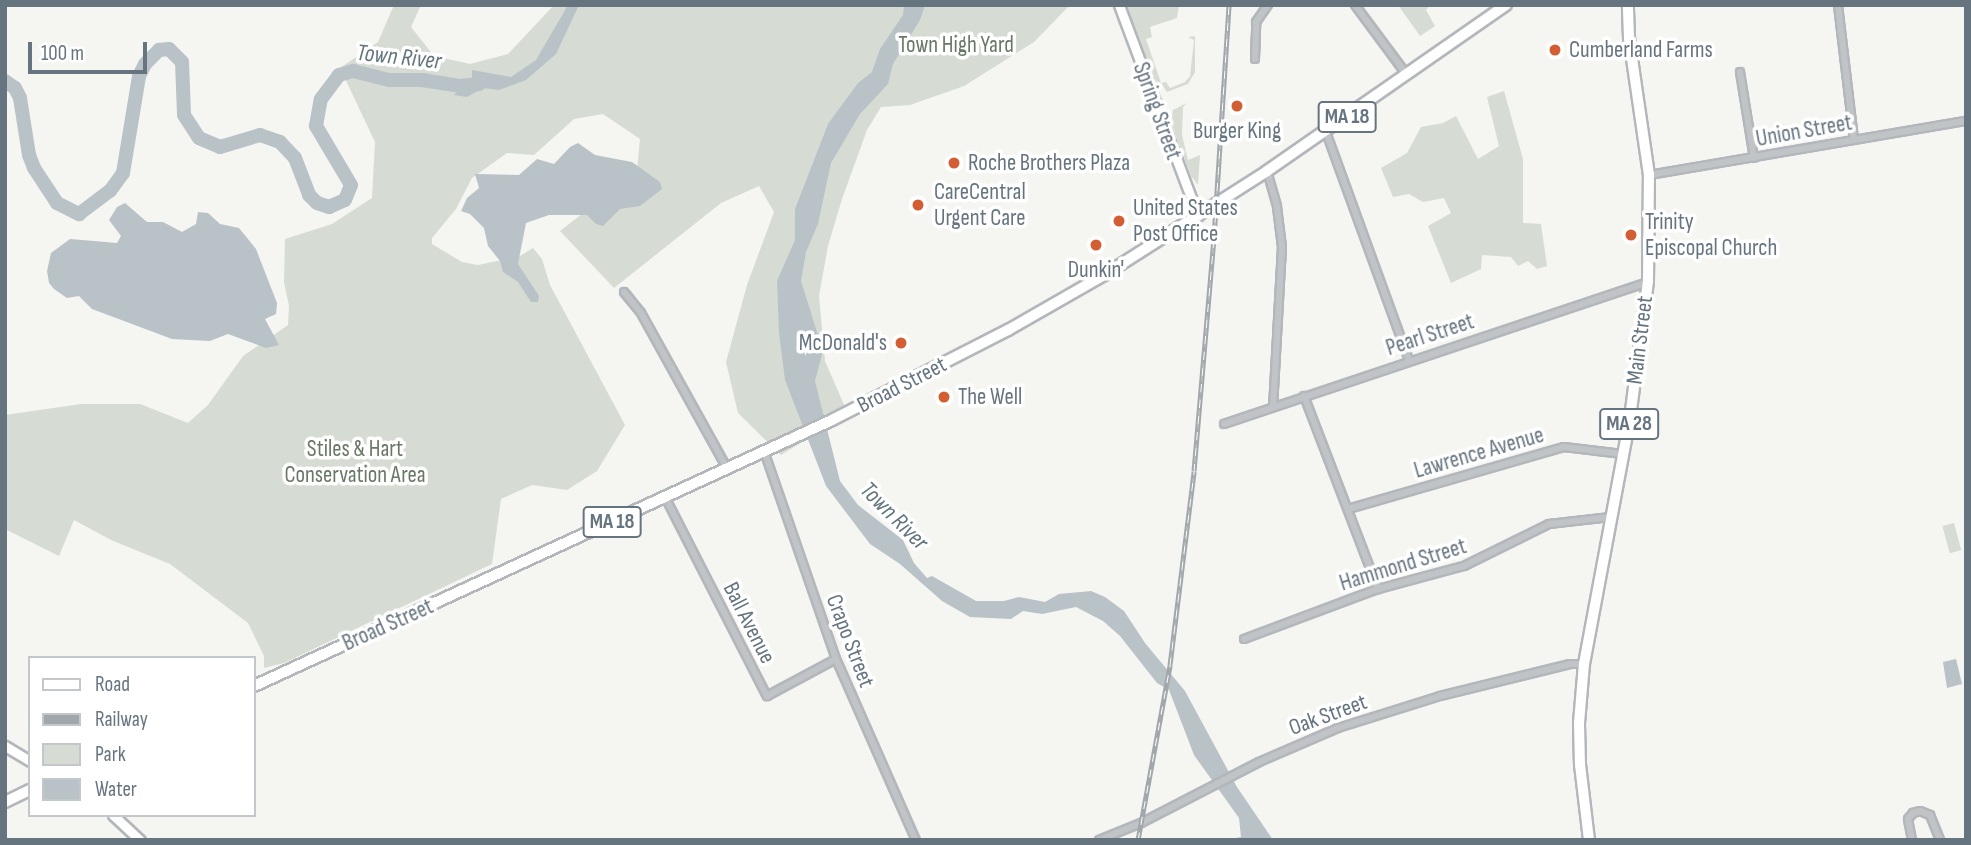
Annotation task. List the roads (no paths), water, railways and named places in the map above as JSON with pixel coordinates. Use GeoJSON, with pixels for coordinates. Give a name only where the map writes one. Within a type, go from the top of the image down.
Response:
{"type":"FeatureCollection","features":[{"type":"Feature","properties":{"kind":"main road","name":"Broad Street"},"geometry":{"type":"LineString","coordinates":[[256,685],[832,420],[1024,321],[1267,171],[1506,5]]}},
{"type":"Feature","properties":{"kind":"main road","name":"Main Street"},"geometry":{"type":"LineString","coordinates":[[1589,840],[1580,767],[1579,723],[1584,664],[1623,454],[1648,282],[1649,175],[1629,40],[1628,5]]}},
{"type":"Feature","properties":{"kind":"main road"},"geometry":{"type":"LineString","coordinates":[[5,802],[28,791]]}},
{"type":"Feature","properties":{"kind":"street","name":"Spring Street"},"geometry":{"type":"LineString","coordinates":[[1119,5],[1198,216]]}},
{"type":"Feature","properties":{"kind":"street"},"geometry":{"type":"LineString","coordinates":[[1255,59],[1255,22],[1268,5]]}},
{"type":"Feature","properties":{"kind":"street"},"geometry":{"type":"LineString","coordinates":[[1355,5],[1407,75]]}},
{"type":"Feature","properties":{"kind":"street"},"geometry":{"type":"LineString","coordinates":[[1838,5],[1854,139]]}},
{"type":"Feature","properties":{"kind":"street"},"geometry":{"type":"LineString","coordinates":[[1740,72],[1754,158]]}},
{"type":"Feature","properties":{"kind":"street","name":"Union Street"},"geometry":{"type":"LineString","coordinates":[[1649,175],[1966,121]]}},
{"type":"Feature","properties":{"kind":"street"},"geometry":{"type":"LineString","coordinates":[[1326,132],[1409,360]]}},
{"type":"Feature","properties":{"kind":"street"},"geometry":{"type":"LineString","coordinates":[[1267,171],[1280,220],[1282,247],[1273,407]]}},
{"type":"Feature","properties":{"kind":"street","name":"Pearl Street"},"geometry":{"type":"LineString","coordinates":[[1224,424],[1648,282]]}},
{"type":"Feature","properties":{"kind":"street"},"geometry":{"type":"LineString","coordinates":[[624,292],[641,313],[727,468]]}},
{"type":"Feature","properties":{"kind":"street"},"geometry":{"type":"LineString","coordinates":[[1304,396],[1378,589]]}},
{"type":"Feature","properties":{"kind":"street","name":"Lawrence Avenue"},"geometry":{"type":"LineString","coordinates":[[1348,509],[1564,447],[1623,454]]}},
{"type":"Feature","properties":{"kind":"street","name":"Crapo Street"},"geometry":{"type":"LineString","coordinates":[[764,450],[836,659],[916,840]]}},
{"type":"Feature","properties":{"kind":"street","name":"Ball Avenue"},"geometry":{"type":"LineString","coordinates":[[665,497],[767,695],[836,659]]}},
{"type":"Feature","properties":{"kind":"street","name":"Hammond Street"},"geometry":{"type":"LineString","coordinates":[[1244,639],[1378,589],[1464,566],[1549,524],[1611,517]]}},
{"type":"Feature","properties":{"kind":"street","name":"Oak Street"},"geometry":{"type":"LineString","coordinates":[[1099,840],[1141,823],[1235,775],[1338,728],[1440,696],[1570,664],[1584,664]]}},
{"type":"Feature","properties":{"kind":"street"},"geometry":{"type":"LineString","coordinates":[[5,747],[28,760]]}},
{"type":"Feature","properties":{"kind":"street"},"geometry":{"type":"LineString","coordinates":[[1912,840],[1907,822],[1918,811],[1930,816],[1940,840]]}},
{"type":"Feature","properties":{"kind":"street"},"geometry":{"type":"LineString","coordinates":[[115,817],[140,840]]}},
{"type":"Feature","properties":{"kind":"water"},"geometry":{"type":"Polygon","coordinates":[[[568,5],[579,5],[556,54],[526,80],[499,90],[483,88],[467,97],[454,95],[472,78],[472,70],[511,77],[536,60],[568,5]]]}},
{"type":"Feature","properties":{"kind":"water"},"geometry":{"type":"Polygon","coordinates":[[[904,5],[925,5],[920,20],[893,64],[888,84],[860,114],[831,163],[818,224],[806,252],[801,281],[823,351],[815,381],[840,481],[858,505],[903,540],[914,563],[927,578],[932,576],[976,601],[1004,601],[1019,597],[1045,602],[1059,594],[1091,591],[1105,597],[1124,611],[1145,643],[1185,691],[1237,787],[1273,840],[1226,840],[1241,837],[1239,818],[1194,755],[1169,690],[1157,683],[1120,636],[1103,621],[1076,607],[1042,614],[1023,611],[1011,619],[970,617],[942,601],[900,564],[870,544],[826,486],[785,380],[779,333],[777,281],[795,240],[795,209],[828,124],[858,83],[872,72],[880,49],[903,15],[904,5]]]}},
{"type":"Feature","properties":{"kind":"water"},"geometry":{"type":"Polygon","coordinates":[[[578,143],[595,155],[632,162],[660,182],[662,189],[640,206],[620,209],[603,226],[596,224],[587,215],[549,215],[526,223],[518,264],[539,296],[538,302],[531,302],[518,282],[503,272],[500,261],[488,246],[484,228],[470,214],[461,211],[467,198],[479,188],[475,174],[519,175],[537,159],[554,164],[570,147],[578,143]]]}},
{"type":"Feature","properties":{"kind":"water"},"geometry":{"type":"Polygon","coordinates":[[[125,203],[147,222],[163,222],[182,232],[196,224],[198,212],[208,213],[220,224],[239,228],[256,249],[277,303],[276,314],[265,319],[279,345],[266,348],[228,334],[210,341],[172,339],[92,309],[79,296],[67,298],[54,289],[49,283],[47,271],[51,253],[70,239],[117,243],[121,236],[109,220],[117,207],[125,203]]]}},
{"type":"Feature","properties":{"kind":"water"},"geometry":{"type":"Polygon","coordinates":[[[1956,659],[1962,684],[1947,688],[1943,662],[1956,659]]]}},
{"type":"Feature","properties":{"kind":"waterway","name":"Town River"},"geometry":{"type":"LineString","coordinates":[[5,81],[15,88],[20,98],[29,155],[34,168],[57,203],[79,214],[110,191],[123,173],[139,76],[145,64],[159,50],[169,49],[182,62],[184,115],[199,138],[220,147],[260,135],[280,142],[295,158],[309,195],[317,203],[329,207],[345,200],[351,185],[316,126],[321,99],[339,75],[353,71],[390,80],[422,80],[460,86],[479,84]]}},
{"type":"Feature","properties":{"kind":"railway"},"geometry":{"type":"LineString","coordinates":[[1138,840],[1170,665],[1194,471],[1214,238],[1229,5]]}},
{"type":"Feature","properties":{"kind":"place","name":"Cumberland Farms"},"geometry":{"type":"Point","coordinates":[1555,50]}},
{"type":"Feature","properties":{"kind":"place","name":"Burger King"},"geometry":{"type":"Point","coordinates":[1237,106]}},
{"type":"Feature","properties":{"kind":"place","name":"Roche Brothers Plaza"},"geometry":{"type":"Point","coordinates":[954,163]}},
{"type":"Feature","properties":{"kind":"place","name":"CareCentral Urgent Care"},"geometry":{"type":"Point","coordinates":[918,205]}},
{"type":"Feature","properties":{"kind":"place","name":"United States Post Office"},"geometry":{"type":"Point","coordinates":[1119,221]}},
{"type":"Feature","properties":{"kind":"place","name":"Trinity Episcopal Church"},"geometry":{"type":"Point","coordinates":[1631,235]}},
{"type":"Feature","properties":{"kind":"place","name":"Dunkin'"},"geometry":{"type":"Point","coordinates":[1096,245]}},
{"type":"Feature","properties":{"kind":"place","name":"McDonald's"},"geometry":{"type":"Point","coordinates":[901,343]}},
{"type":"Feature","properties":{"kind":"place","name":"The Well"},"geometry":{"type":"Point","coordinates":[944,397]}},
{"type":"Feature","properties":{"kind":"park label","name":"Town High Yard"},"geometry":{"type":"Point","coordinates":[956,45]}},
{"type":"Feature","properties":{"kind":"park label","name":"Stiles & Hart Conservation Area"},"geometry":{"type":"Point","coordinates":[355,462]}}]}
